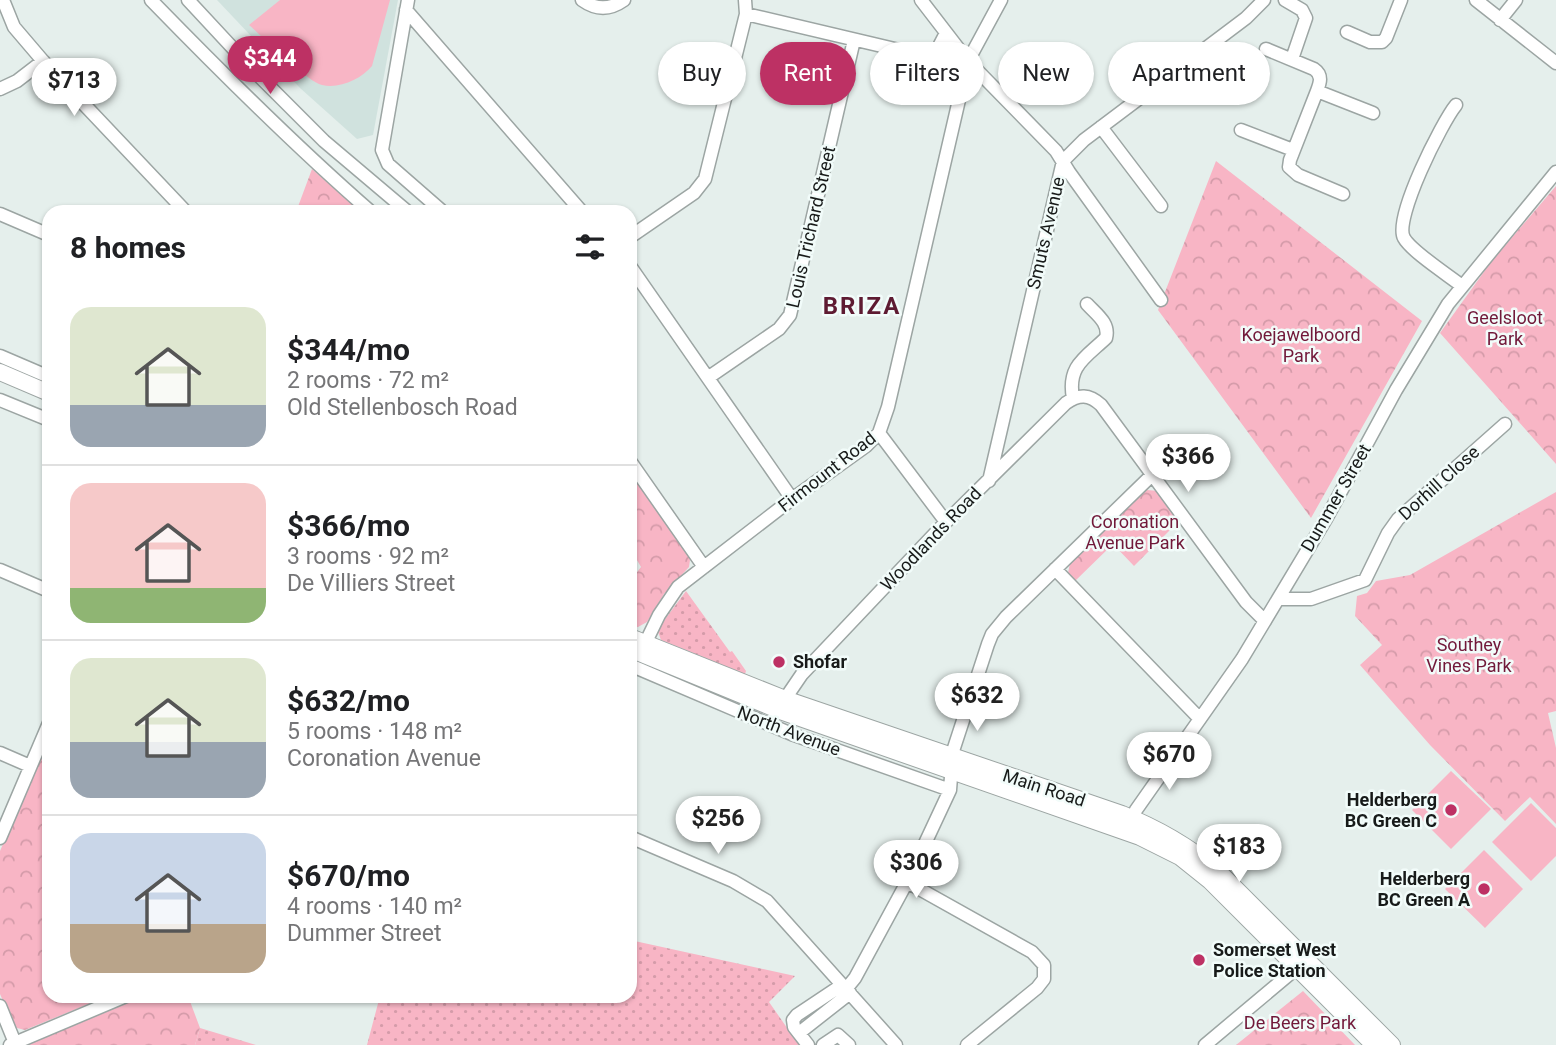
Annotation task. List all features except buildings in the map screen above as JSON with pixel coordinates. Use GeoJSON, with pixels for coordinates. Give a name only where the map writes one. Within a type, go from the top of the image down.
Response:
{"type":"FeatureCollection","features":[{"type":"Feature","properties":{"kind":"main road"},"geometry":{"type":"LineString","coordinates":[[0,372],[42,390]]}},
{"type":"Feature","properties":{"kind":"main road"},"geometry":{"type":"LineString","coordinates":[[0,384],[42,401]]}},
{"type":"Feature","properties":{"kind":"main road","name":"Main Road"},"geometry":{"type":"LineString","coordinates":[[637,653],[785,699],[952,764]]}},
{"type":"Feature","properties":{"kind":"main road","name":"Main Road"},"geometry":{"type":"LineString","coordinates":[[637,653],[783,712],[952,764],[1129,825],[1194,867],[1392,1045]]}},
{"type":"Feature","properties":{"kind":"main road","name":"Main Road"},"geometry":{"type":"LineString","coordinates":[[1302,964],[1374,1045]]}},
{"type":"Feature","properties":{"kind":"street"},"geometry":{"type":"LineString","coordinates":[[3,0],[14,27],[43,61],[179,205]]}},
{"type":"Feature","properties":{"kind":"street"},"geometry":{"type":"LineString","coordinates":[[151,0],[318,166],[363,205]]}},
{"type":"Feature","properties":{"kind":"street"},"geometry":{"type":"LineString","coordinates":[[188,0],[324,141],[400,205]]}},
{"type":"Feature","properties":{"kind":"street"},"geometry":{"type":"LineString","coordinates":[[582,0],[589,5],[603,8],[624,0]]}},
{"type":"Feature","properties":{"kind":"street"},"geometry":{"type":"LineString","coordinates":[[637,232],[703,184],[746,14],[745,0]]}},
{"type":"Feature","properties":{"kind":"street"},"geometry":{"type":"LineString","coordinates":[[921,0],[953,42]]}},
{"type":"Feature","properties":{"kind":"street","name":"Firmount Road"},"geometry":{"type":"LineString","coordinates":[[978,42],[1001,0]]}},
{"type":"Feature","properties":{"kind":"street","name":"Smuts Avenue"},"geometry":{"type":"LineString","coordinates":[[989,481],[1063,161],[1073,149],[1246,18],[1264,0]]}},
{"type":"Feature","properties":{"kind":"street"},"geometry":{"type":"LineString","coordinates":[[1285,0],[1302,10],[1306,18],[1292,59]]}},
{"type":"Feature","properties":{"kind":"street"},"geometry":{"type":"LineString","coordinates":[[1348,32],[1370,42],[1382,42],[1387,38],[1401,0]]}},
{"type":"Feature","properties":{"kind":"street"},"geometry":{"type":"LineString","coordinates":[[1476,0],[1556,63]]}},
{"type":"Feature","properties":{"kind":"street"},"geometry":{"type":"LineString","coordinates":[[1500,20],[1516,0]]}},
{"type":"Feature","properties":{"kind":"street"},"geometry":{"type":"LineString","coordinates":[[407,5],[382,143],[383,156],[388,164],[435,205]]}},
{"type":"Feature","properties":{"kind":"street"},"geometry":{"type":"LineString","coordinates":[[407,5],[576,205]]}},
{"type":"Feature","properties":{"kind":"street"},"geometry":{"type":"LineString","coordinates":[[746,14],[870,43]]}},
{"type":"Feature","properties":{"kind":"street"},"geometry":{"type":"LineString","coordinates":[[941,42],[946,33]]}},
{"type":"Feature","properties":{"kind":"street","name":"Louis Trichard Street"},"geometry":{"type":"LineString","coordinates":[[709,377],[779,329],[790,315],[855,40]]}},
{"type":"Feature","properties":{"kind":"street"},"geometry":{"type":"LineString","coordinates":[[1270,51],[1317,71],[1320,77],[1317,92],[1293,150],[1289,164],[1292,172],[1343,194]]}},
{"type":"Feature","properties":{"kind":"street"},"geometry":{"type":"LineString","coordinates":[[0,89],[17,81],[43,61]]}},
{"type":"Feature","properties":{"kind":"street"},"geometry":{"type":"LineString","coordinates":[[984,77],[1056,151],[1161,300]]}},
{"type":"Feature","properties":{"kind":"street"},"geometry":{"type":"LineString","coordinates":[[1317,92],[1373,113]]}},
{"type":"Feature","properties":{"kind":"street"},"geometry":{"type":"LineString","coordinates":[[1456,104],[1430,147],[1401,230],[1408,243],[1462,286]]}},
{"type":"Feature","properties":{"kind":"street","name":"Firmount Road"},"geometry":{"type":"LineString","coordinates":[[637,653],[678,587],[866,446],[879,433],[888,407],[958,105]]}},
{"type":"Feature","properties":{"kind":"street"},"geometry":{"type":"LineString","coordinates":[[1101,127],[1161,206]]}},
{"type":"Feature","properties":{"kind":"street"},"geometry":{"type":"LineString","coordinates":[[1241,130],[1293,150]]}},
{"type":"Feature","properties":{"kind":"street","name":"Dummer Street"},"geometry":{"type":"LineString","coordinates":[[1129,825],[1242,659],[1326,519],[1430,331],[1462,286],[1556,172]]}},
{"type":"Feature","properties":{"kind":"street"},"geometry":{"type":"LineString","coordinates":[[0,214],[42,232]]}},
{"type":"Feature","properties":{"kind":"street"},"geometry":{"type":"LineString","coordinates":[[637,276],[792,499]]}},
{"type":"Feature","properties":{"kind":"street"},"geometry":{"type":"LineString","coordinates":[[1087,304],[1105,324],[1108,333],[1073,372],[1073,398],[1089,397],[1101,405],[1247,602],[1265,621]]}},
{"type":"Feature","properties":{"kind":"street"},"geometry":{"type":"LineString","coordinates":[[0,356],[42,374]]}},
{"type":"Feature","properties":{"kind":"street","name":"Woodlands Road"},"geometry":{"type":"LineString","coordinates":[[785,699],[802,674],[946,522],[1073,398]]}},
{"type":"Feature","properties":{"kind":"street"},"geometry":{"type":"LineString","coordinates":[[0,400],[42,417]]}},
{"type":"Feature","properties":{"kind":"street","name":"Dorhill Close"},"geometry":{"type":"LineString","coordinates":[[1278,599],[1311,599],[1365,580],[1398,519],[1505,424]]}},
{"type":"Feature","properties":{"kind":"street"},"geometry":{"type":"LineString","coordinates":[[879,433],[946,522]]}},
{"type":"Feature","properties":{"kind":"street"},"geometry":{"type":"LineString","coordinates":[[999,433],[1006,446],[1020,450]]}},
{"type":"Feature","properties":{"kind":"street"},"geometry":{"type":"LineString","coordinates":[[637,471],[704,567]]}},
{"type":"Feature","properties":{"kind":"street"},"geometry":{"type":"LineString","coordinates":[[808,1045],[793,1020],[818,1009],[846,989],[855,978],[907,882],[950,790],[952,764],[992,634],[998,625],[1153,474]]}},
{"type":"Feature","properties":{"kind":"street"},"geometry":{"type":"LineString","coordinates":[[1055,569],[1200,719]]}},
{"type":"Feature","properties":{"kind":"street"},"geometry":{"type":"LineString","coordinates":[[0,570],[42,588]]}},
{"type":"Feature","properties":{"kind":"street","name":"North Avenue"},"geometry":{"type":"LineString","coordinates":[[637,653],[794,735],[950,790]]}},
{"type":"Feature","properties":{"kind":"street"},"geometry":{"type":"LineString","coordinates":[[0,838],[42,739]]}},
{"type":"Feature","properties":{"kind":"street"},"geometry":{"type":"LineString","coordinates":[[0,752],[30,766]]}},
{"type":"Feature","properties":{"kind":"street"},"geometry":{"type":"LineString","coordinates":[[637,840],[751,890],[780,915],[896,1045]]}},
{"type":"Feature","properties":{"kind":"street"},"geometry":{"type":"LineString","coordinates":[[907,882],[1032,952],[1044,965],[1044,979],[1037,988],[967,1045]]}},
{"type":"Feature","properties":{"kind":"street"},"geometry":{"type":"LineString","coordinates":[[1205,1045],[1302,964]]}},
{"type":"Feature","properties":{"kind":"street"},"geometry":{"type":"LineString","coordinates":[[0,1006],[13,1044],[110,1003]]}},
{"type":"Feature","properties":{"kind":"street"},"geometry":{"type":"LineString","coordinates":[[799,1033],[818,1009]]}},
{"type":"Feature","properties":{"kind":"street"},"geometry":{"type":"LineString","coordinates":[[823,1045],[838,1035],[849,1045]]}},
{"type":"Feature","properties":{"kind":"shaded area"},"geometry":{"type":"Polygon","coordinates":[[[217,0],[398,0],[373,135],[357,139],[300,88],[217,0]]]}},
{"type":"Feature","properties":{"kind":"green space"},"geometry":{"type":"Polygon","coordinates":[[[280,0],[390,0],[372,66],[356,79],[336,86],[322,85],[306,76],[249,25],[280,0]]]}},
{"type":"Feature","properties":{"kind":"green space","name":"Koejawelboord Park"},"geometry":{"type":"Polygon","coordinates":[[[1216,161],[1422,321],[1311,518],[1158,310],[1216,161]]]}},
{"type":"Feature","properties":{"kind":"green space"},"geometry":{"type":"Polygon","coordinates":[[[312,169],[353,205],[299,205],[312,169]]]}},
{"type":"Feature","properties":{"kind":"green space","name":"Geelsloot Park"},"geometry":{"type":"Polygon","coordinates":[[[1556,186],[1556,464],[1440,333],[1491,262],[1556,186]]]}},
{"type":"Feature","properties":{"kind":"green space"},"geometry":{"type":"Polygon","coordinates":[[[637,484],[690,560],[689,567],[664,594],[647,622],[637,627],[637,572],[641,567],[637,560],[637,484]]]}},
{"type":"Feature","properties":{"kind":"green space","name":"Coronation Avenue Park"},"geometry":{"type":"Polygon","coordinates":[[[1147,490],[1158,491],[1180,520],[1134,566],[1113,544],[1074,582],[1068,573],[1070,563],[1147,490]]]}},
{"type":"Feature","properties":{"kind":"green space","name":"Southey Vines Park"},"geometry":{"type":"Polygon","coordinates":[[[1556,492],[1556,711],[1548,713],[1556,748],[1556,824],[1530,797],[1505,821],[1430,745],[1360,665],[1382,645],[1355,616],[1357,596],[1367,593],[1376,581],[1410,575],[1556,492]]]}},
{"type":"Feature","properties":{"kind":"green space"},"geometry":{"type":"Polygon","coordinates":[[[686,591],[730,652],[732,651],[746,671],[745,674],[661,640],[658,632],[660,626],[686,591]]]}},
{"type":"Feature","properties":{"kind":"green space"},"geometry":{"type":"Polygon","coordinates":[[[42,752],[42,1003],[91,1003],[25,1030],[17,1028],[12,1022],[0,994],[0,851],[42,752]]]}},
{"type":"Feature","properties":{"kind":"green space","name":"Helderberg BC Green C"},"geometry":{"type":"Polygon","coordinates":[[[1451,771],[1491,809],[1451,849],[1412,810],[1451,771]]]}},
{"type":"Feature","properties":{"kind":"green space"},"geometry":{"type":"Polygon","coordinates":[[[1531,803],[1556,828],[1556,856],[1531,881],[1492,842],[1531,803]]]}},
{"type":"Feature","properties":{"kind":"green space","name":"Helderberg BC Green A"},"geometry":{"type":"Polygon","coordinates":[[[1484,850],[1523,889],[1485,928],[1445,889],[1484,850]]]}},
{"type":"Feature","properties":{"kind":"green space"},"geometry":{"type":"Polygon","coordinates":[[[637,942],[795,976],[769,1002],[799,1045],[367,1045],[378,1003],[637,1003],[637,942]]]}},
{"type":"Feature","properties":{"kind":"green space","name":"De Beers Park"},"geometry":{"type":"Polygon","coordinates":[[[1303,991],[1355,1045],[1236,1045],[1303,991]]]}},
{"type":"Feature","properties":{"kind":"green space"},"geometry":{"type":"Polygon","coordinates":[[[127,1003],[191,1003],[200,1028],[195,1045],[27,1045],[127,1003]]]}},
{"type":"Feature","properties":{"kind":"green space"},"geometry":{"type":"Polygon","coordinates":[[[200,1028],[256,1045],[195,1045],[200,1028]]]}},
{"type":"Feature","properties":{"kind":"place","name":"Shofar"},"geometry":{"type":"Point","coordinates":[779,662]}},
{"type":"Feature","properties":{"kind":"place","name":"Helderberg BC Green C"},"geometry":{"type":"Point","coordinates":[1451,810]}},
{"type":"Feature","properties":{"kind":"place","name":"Helderberg BC Green A"},"geometry":{"type":"Point","coordinates":[1484,889]}},
{"type":"Feature","properties":{"kind":"place","name":"Somerset West Police Station"},"geometry":{"type":"Point","coordinates":[1199,960]}},
{"type":"Feature","properties":{"kind":"district","name":"BRIZA"},"geometry":{"type":"Point","coordinates":[862,306]}}]}
